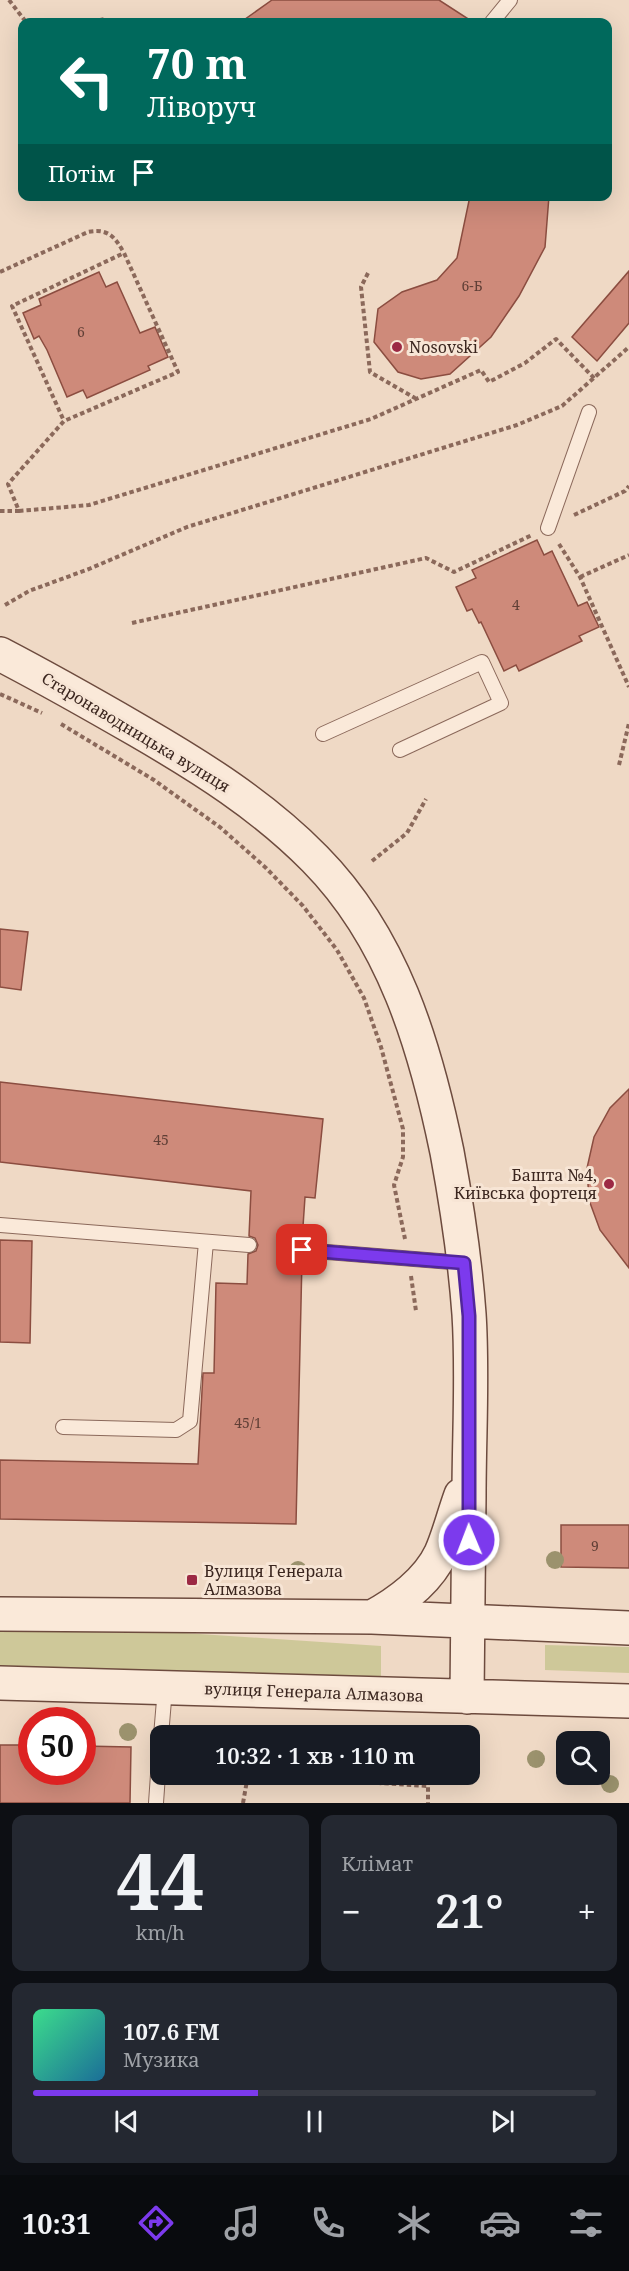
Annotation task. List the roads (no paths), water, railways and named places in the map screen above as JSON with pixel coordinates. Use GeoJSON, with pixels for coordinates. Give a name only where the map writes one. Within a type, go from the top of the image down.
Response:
{"type":"FeatureCollection","features":[{"type":"Feature","properties":{"kind":"main road","name":"Старонаводницька вулиця"},"geometry":{"type":"LineString","coordinates":[[0,654],[60,685],[210,772],[276,823],[315,859],[351,900],[383,953],[405,999],[423,1049],[437,1105],[459,1217],[469,1316],[470,1471],[467,1697]]}},
{"type":"Feature","properties":{"kind":"main road"},"geometry":{"type":"LineString","coordinates":[[372,1617],[401,1599],[428,1573],[440,1555],[470,1471]]}},
{"type":"Feature","properties":{"kind":"main road"},"geometry":{"type":"LineString","coordinates":[[0,1614],[372,1617],[629,1629]]}},
{"type":"Feature","properties":{"kind":"main road","name":"вулиця Генерала Алмазова"},"geometry":{"type":"LineString","coordinates":[[0,1683],[629,1701]]}},
{"type":"Feature","properties":{"kind":"lane"},"geometry":{"type":"LineString","coordinates":[[495,18],[510,0]]}},
{"type":"Feature","properties":{"kind":"lane"},"geometry":{"type":"LineString","coordinates":[[548,528],[590,412]]}},
{"type":"Feature","properties":{"kind":"lane"},"geometry":{"type":"LineString","coordinates":[[323,734],[482,662],[501,703],[400,750]]}},
{"type":"Feature","properties":{"kind":"lane"},"geometry":{"type":"LineString","coordinates":[[0,1225],[249,1245]]}},
{"type":"Feature","properties":{"kind":"lane"},"geometry":{"type":"LineString","coordinates":[[63,1427],[176,1430],[190,1421],[206,1242]]}},
{"type":"Feature","properties":{"kind":"lane"},"geometry":{"type":"LineString","coordinates":[[302,1250],[464,1263]]}},
{"type":"Feature","properties":{"kind":"lane"},"geometry":{"type":"LineString","coordinates":[[162,1725],[165,1688]]}},
{"type":"Feature","properties":{"kind":"lane"},"geometry":{"type":"LineString","coordinates":[[156,1803],[157,1785]]}},
{"type":"Feature","properties":{"kind":"place","name":"Nosovski"},"geometry":{"type":"Point","coordinates":[397,347]}},
{"type":"Feature","properties":{"kind":"place","name":"Башта №4, Київська фортеця"},"geometry":{"type":"Point","coordinates":[609,1184]}},
{"type":"Feature","properties":{"kind":"place","name":"Вулиця Генерала Алмазова"},"geometry":{"type":"Point","coordinates":[192,1580]}}]}
